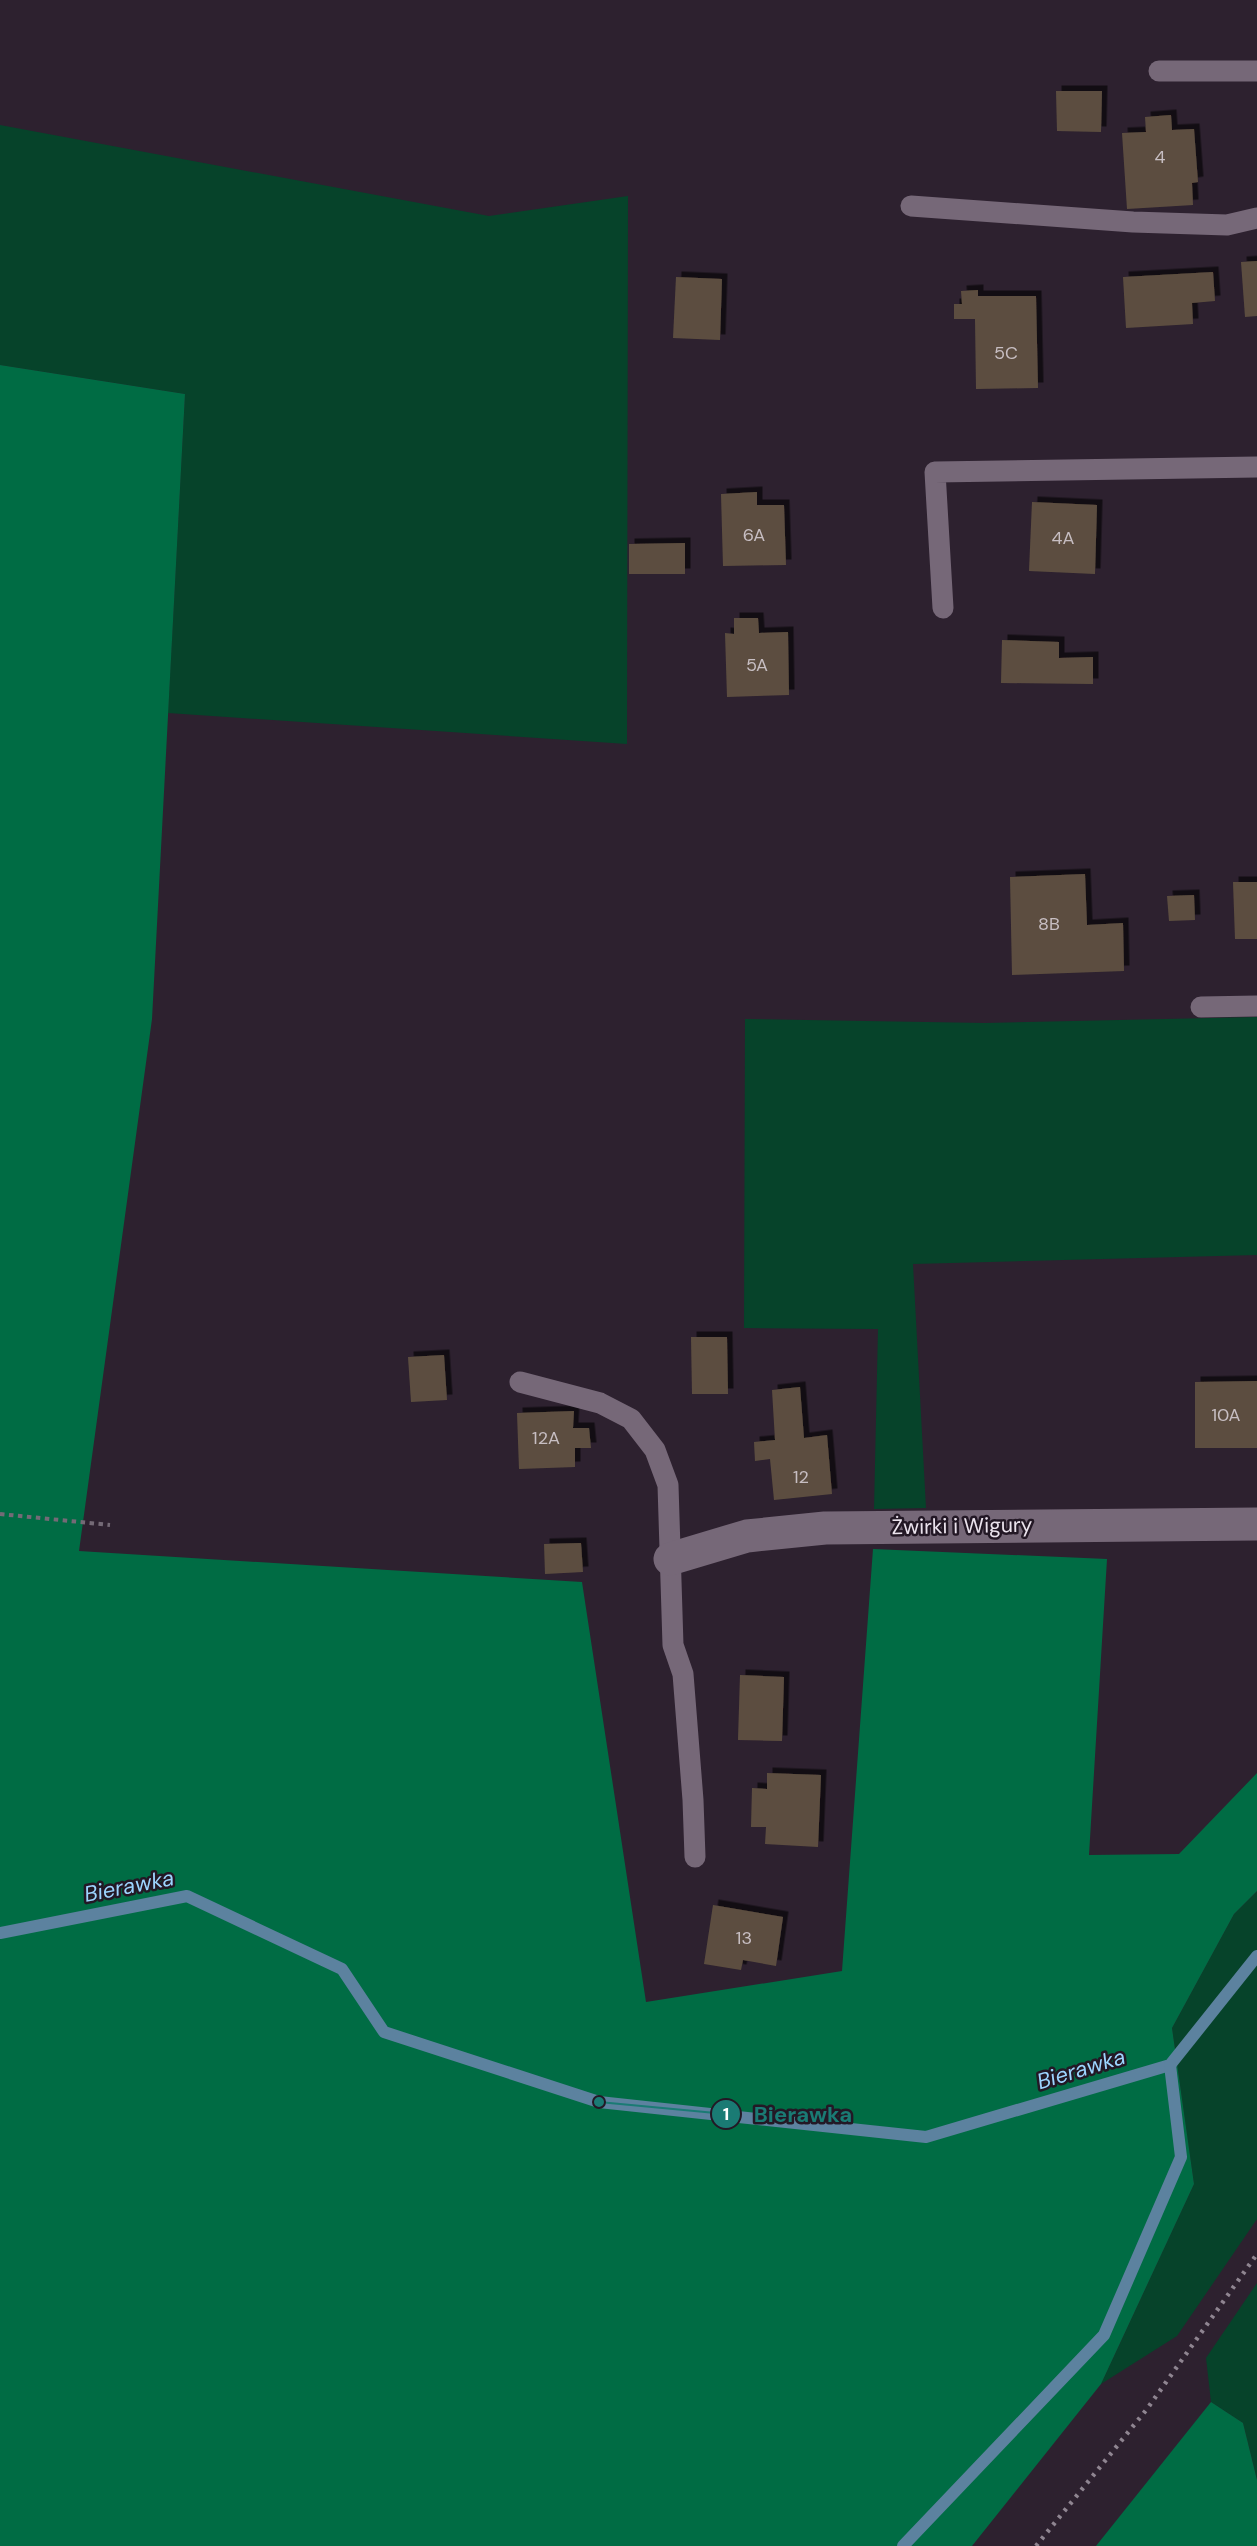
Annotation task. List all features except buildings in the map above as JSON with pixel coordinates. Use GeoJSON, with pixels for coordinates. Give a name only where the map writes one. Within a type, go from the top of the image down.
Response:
{"type":"FeatureCollection","features":[{"type":"Feature","properties":{"kind":"street","name":"Żwirki i Wigury"},"geometry":{"type":"LineString","coordinates":[[670,1559],[747,1536],[825,1528],[1257,1524]]}},
{"type":"Feature","properties":{"kind":"lane"},"geometry":{"type":"LineString","coordinates":[[1159,71],[1257,71]]}},
{"type":"Feature","properties":{"kind":"lane"},"geometry":{"type":"LineString","coordinates":[[911,206],[1133,222],[1227,225],[1257,218]]}},
{"type":"Feature","properties":{"kind":"lane"},"geometry":{"type":"LineString","coordinates":[[943,608],[935,472],[1257,467]]}},
{"type":"Feature","properties":{"kind":"lane"},"geometry":{"type":"LineString","coordinates":[[1201,1006],[1257,1006]]}},
{"type":"Feature","properties":{"kind":"lane"},"geometry":{"type":"LineString","coordinates":[[520,1382],[600,1403],[630,1419],[655,1450],[668,1485],[672,1645],[683,1674],[695,1857]]}},
{"type":"Feature","properties":{"kind":"path"},"geometry":{"type":"LineString","coordinates":[[0,1514],[110,1525]]}},
{"type":"Feature","properties":{"kind":"green space"},"geometry":{"type":"Polygon","coordinates":[[[0,125],[489,216],[628,196],[627,744],[168,713],[185,394],[0,365],[0,125]]]}},
{"type":"Feature","properties":{"kind":"green space"},"geometry":{"type":"Polygon","coordinates":[[[0,365],[185,394],[152,1019],[79,1551],[582,1582],[646,2002],[842,1971],[873,1549],[1107,1559],[1089,1855],[1179,1854],[1257,1773],[1257,1891],[1234,1914],[1172,2028],[1194,2184],[1101,2384],[972,2546],[0,2546],[0,365]]]}},
{"type":"Feature","properties":{"kind":"green space"},"geometry":{"type":"Polygon","coordinates":[[[1257,1017],[1257,1255],[913,1264],[926,1508],[874,1509],[878,1329],[744,1328],[745,1019],[985,1023],[1257,1017]]]}},
{"type":"Feature","properties":{"kind":"green space"},"geometry":{"type":"Polygon","coordinates":[[[1257,1891],[1257,2219],[1177,2336],[1101,2384],[1194,2184],[1172,2028],[1234,1914],[1257,1891]]]}},
{"type":"Feature","properties":{"kind":"green space"},"geometry":{"type":"Polygon","coordinates":[[[1257,2283],[1257,2480],[1243,2423],[1211,2402],[1206,2358],[1257,2283]]]}},
{"type":"Feature","properties":{"kind":"green space"},"geometry":{"type":"Polygon","coordinates":[[[1211,2402],[1243,2423],[1257,2480],[1257,2546],[1096,2546],[1211,2402]]]}},
{"type":"Feature","properties":{"kind":"waterway","name":"Bierawka"},"geometry":{"type":"LineString","coordinates":[[0,1933],[187,1896],[342,1969],[384,2032],[599,2102],[926,2137],[1170,2065],[1257,1956]]}},
{"type":"Feature","properties":{"kind":"waterway"},"geometry":{"type":"LineString","coordinates":[[903,2546],[1104,2335],[1181,2157],[1170,2065]]}},
{"type":"Feature","properties":{"kind":"railway"},"geometry":{"type":"LineString","coordinates":[[1036,2546],[1147,2409],[1257,2254]]}},
{"type":"Feature","properties":{"kind":"place","name":"Bierawka"},"geometry":{"type":"Point","coordinates":[599,2102]}}]}
